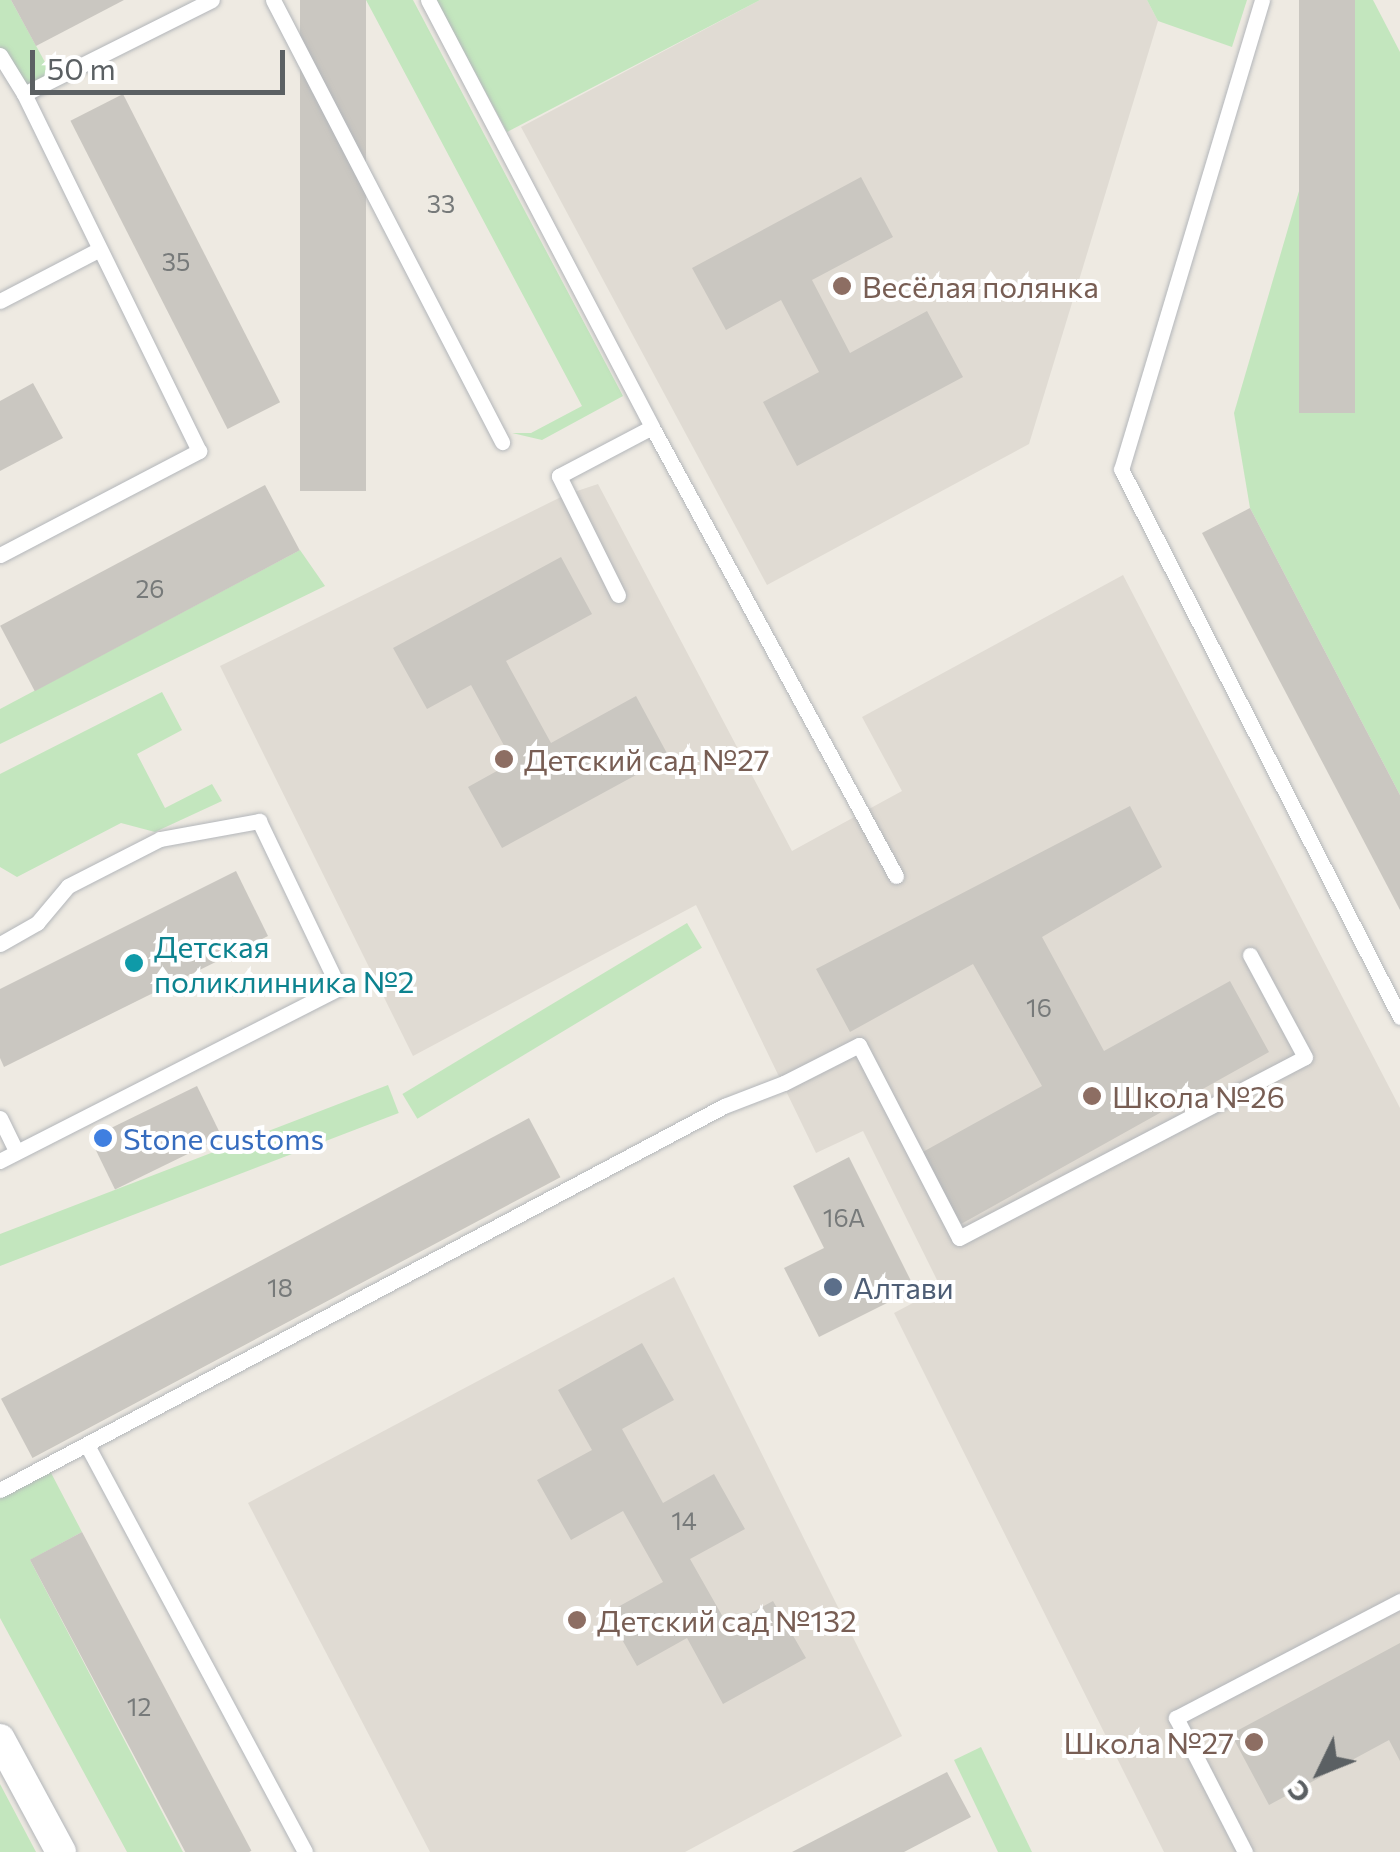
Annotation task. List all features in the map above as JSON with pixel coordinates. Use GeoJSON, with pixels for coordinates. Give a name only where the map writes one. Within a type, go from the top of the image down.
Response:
{"type":"FeatureCollection","features":[{"type":"Feature","properties":{"kind":"street"},"geometry":{"type":"LineString","coordinates":[[0,1740],[61,1852]]}},
{"type":"Feature","properties":{"kind":"lane"},"geometry":{"type":"LineString","coordinates":[[24,94],[212,0]]}},
{"type":"Feature","properties":{"kind":"lane"},"geometry":{"type":"LineString","coordinates":[[273,0],[502,442]]}},
{"type":"Feature","properties":{"kind":"lane"},"geometry":{"type":"LineString","coordinates":[[428,0],[652,428],[896,876]]}},
{"type":"Feature","properties":{"kind":"lane"},"geometry":{"type":"LineString","coordinates":[[1262,0],[1121,469],[1400,1017]]}},
{"type":"Feature","properties":{"kind":"lane"},"geometry":{"type":"LineString","coordinates":[[0,55],[24,94],[199,451],[0,555]]}},
{"type":"Feature","properties":{"kind":"lane"},"geometry":{"type":"LineString","coordinates":[[0,300],[98,250]]}},
{"type":"Feature","properties":{"kind":"lane"},"geometry":{"type":"LineString","coordinates":[[618,595],[558,476],[652,428]]}},
{"type":"Feature","properties":{"kind":"lane"},"geometry":{"type":"LineString","coordinates":[[0,944],[37,923],[68,886],[160,839],[259,821],[339,988],[0,1161]]}},
{"type":"Feature","properties":{"kind":"lane"},"geometry":{"type":"LineString","coordinates":[[0,1490],[88,1447],[724,1106],[784,1083],[859,1045],[959,1238],[1305,1056],[1250,955]]}},
{"type":"Feature","properties":{"kind":"lane"},"geometry":{"type":"LineString","coordinates":[[0,1118],[16,1151]]}},
{"type":"Feature","properties":{"kind":"lane"},"geometry":{"type":"LineString","coordinates":[[88,1447],[305,1852]]}},
{"type":"Feature","properties":{"kind":"lane"},"geometry":{"type":"LineString","coordinates":[[1244,1852],[1176,1718],[1400,1602]]}},
{"type":"Feature","properties":{"kind":"shaded area","name":"Весёлая полянка"},"geometry":{"type":"Polygon","coordinates":[[[760,0],[1147,0],[1158,21],[1029,444],[767,585],[521,127],[760,0]]]}},
{"type":"Feature","properties":{"kind":"shaded area","name":"Школа №26"},"geometry":{"type":"Polygon","coordinates":[[[598,484],[792,851],[902,791],[862,717],[1123,575],[1400,1108],[1400,1852],[1164,1852],[894,1313],[941,1288],[863,1131],[816,1153],[696,905],[413,1056],[220,666],[565,495],[598,484]]]}},
{"type":"Feature","properties":{"kind":"shaded area","name":"Детский сад №132"},"geometry":{"type":"Polygon","coordinates":[[[674,1277],[902,1736],[685,1852],[430,1852],[248,1503],[674,1277]]]}},
{"type":"Feature","properties":{"kind":"green space"},"geometry":{"type":"Polygon","coordinates":[[[0,0],[11,0],[52,75],[25,89],[0,47],[0,0]]]}},
{"type":"Feature","properties":{"kind":"green space"},"geometry":{"type":"Polygon","coordinates":[[[366,0],[413,0],[623,396],[542,440],[512,433],[531,433],[582,406],[366,0]]]}},
{"type":"Feature","properties":{"kind":"green space"},"geometry":{"type":"Polygon","coordinates":[[[436,0],[760,0],[507,132],[436,0]]]}},
{"type":"Feature","properties":{"kind":"green space"},"geometry":{"type":"Polygon","coordinates":[[[1147,0],[1247,0],[1232,47],[1158,21],[1147,0]]]}},
{"type":"Feature","properties":{"kind":"green space"},"geometry":{"type":"Polygon","coordinates":[[[1355,0],[1373,0],[1400,52],[1400,795],[1250,508],[1234,413],[1355,0]]]}},
{"type":"Feature","properties":{"kind":"green space"},"geometry":{"type":"Polygon","coordinates":[[[300,550],[325,586],[0,744],[0,709],[300,550]]]}},
{"type":"Feature","properties":{"kind":"green space"},"geometry":{"type":"Polygon","coordinates":[[[162,692],[182,730],[137,754],[165,808],[212,784],[222,801],[155,832],[121,823],[17,877],[0,867],[0,774],[162,692]]]}},
{"type":"Feature","properties":{"kind":"green space"},"geometry":{"type":"Polygon","coordinates":[[[687,923],[702,948],[417,1119],[402,1094],[687,923]]]}},
{"type":"Feature","properties":{"kind":"green space"},"geometry":{"type":"Polygon","coordinates":[[[388,1085],[399,1113],[0,1266],[0,1234],[388,1085]]]}},
{"type":"Feature","properties":{"kind":"green space"},"geometry":{"type":"Polygon","coordinates":[[[49,1469],[82,1532],[30,1560],[183,1852],[127,1852],[0,1618],[0,1494],[49,1469]]]}},
{"type":"Feature","properties":{"kind":"green space"},"geometry":{"type":"Polygon","coordinates":[[[981,1747],[1032,1852],[998,1852],[954,1760],[981,1747]]]}},
{"type":"Feature","properties":{"kind":"green space"},"geometry":{"type":"Polygon","coordinates":[[[0,1784],[36,1852],[0,1852],[0,1784]]]}},
{"type":"Feature","properties":{"kind":"building"},"geometry":{"type":"Polygon","coordinates":[[[11,0],[124,0],[36,46],[11,0]]]}},
{"type":"Feature","properties":{"kind":"building"},"geometry":{"type":"Polygon","coordinates":[[[300,0],[366,0],[366,491],[300,491],[300,0]]]}},
{"type":"Feature","properties":{"kind":"building"},"geometry":{"type":"Polygon","coordinates":[[[1299,0],[1355,0],[1355,413],[1299,413],[1299,0]]]}},
{"type":"Feature","properties":{"kind":"building"},"geometry":{"type":"Polygon","coordinates":[[[123,94],[280,402],[228,429],[70,121],[123,94]]]}},
{"type":"Feature","properties":{"kind":"building"},"geometry":{"type":"Polygon","coordinates":[[[861,177],[893,237],[812,280],[850,353],[927,311],[963,377],[797,466],[763,402],[819,372],[781,300],[726,330],[692,268],[861,177]]]}},
{"type":"Feature","properties":{"kind":"building"},"geometry":{"type":"Polygon","coordinates":[[[33,383],[63,438],[0,471],[0,401],[33,383]]]}},
{"type":"Feature","properties":{"kind":"building"},"geometry":{"type":"Polygon","coordinates":[[[265,485],[300,550],[35,691],[0,626],[265,485]]]}},
{"type":"Feature","properties":{"kind":"building"},"geometry":{"type":"Polygon","coordinates":[[[1250,508],[1400,795],[1400,910],[1202,533],[1250,508]]]}},
{"type":"Feature","properties":{"kind":"building"},"geometry":{"type":"Polygon","coordinates":[[[561,557],[592,614],[506,661],[551,743],[636,696],[669,757],[502,848],[468,787],[513,762],[471,685],[427,709],[393,648],[561,557]]]}},
{"type":"Feature","properties":{"kind":"building"},"geometry":{"type":"Polygon","coordinates":[[[1130,806],[1162,867],[1042,937],[1104,1051],[1230,981],[1269,1052],[961,1224],[921,1153],[1042,1086],[973,964],[850,1032],[816,969],[1130,806]]]}},
{"type":"Feature","properties":{"kind":"building","name":"Детская поликлинника №2"},"geometry":{"type":"Polygon","coordinates":[[[236,871],[268,936],[4,1067],[0,1058],[0,989],[236,871]]]}},
{"type":"Feature","properties":{"kind":"building"},"geometry":{"type":"Polygon","coordinates":[[[197,1086],[222,1137],[115,1189],[90,1138],[197,1086]]]}},
{"type":"Feature","properties":{"kind":"building"},"geometry":{"type":"Polygon","coordinates":[[[529,1118],[560,1177],[32,1458],[1,1399],[529,1118]]]}},
{"type":"Feature","properties":{"kind":"building"},"geometry":{"type":"Polygon","coordinates":[[[849,1157],[915,1289],[819,1337],[784,1268],[824,1248],[793,1186],[849,1157]]]}},
{"type":"Feature","properties":{"kind":"building"},"geometry":{"type":"Polygon","coordinates":[[[642,1343],[674,1400],[622,1429],[663,1503],[714,1474],[745,1529],[690,1559],[728,1626],[773,1601],[806,1658],[723,1704],[687,1638],[637,1666],[607,1613],[663,1582],[623,1511],[571,1540],[537,1480],[592,1450],[558,1390],[642,1343]]]}},
{"type":"Feature","properties":{"kind":"building"},"geometry":{"type":"Polygon","coordinates":[[[82,1532],[251,1851],[185,1852],[30,1560],[82,1532]]]}},
{"type":"Feature","properties":{"kind":"building"},"geometry":{"type":"Polygon","coordinates":[[[1400,1643],[1400,1761],[1389,1740],[1269,1805],[1231,1734],[1400,1643]]]}},
{"type":"Feature","properties":{"kind":"building"},"geometry":{"type":"Polygon","coordinates":[[[947,1772],[971,1817],[904,1852],[792,1852],[947,1772]]]}},
{"type":"Feature","properties":{"kind":"place","name":"Весёлая полянка"},"geometry":{"type":"Point","coordinates":[842,286]}},
{"type":"Feature","properties":{"kind":"place","name":"Детский сад №27"},"geometry":{"type":"Point","coordinates":[504,759]}},
{"type":"Feature","properties":{"kind":"place","name":"Детская поликлинника №2"},"geometry":{"type":"Point","coordinates":[134,963]}},
{"type":"Feature","properties":{"kind":"place","name":"Школа №26"},"geometry":{"type":"Point","coordinates":[1092,1096]}},
{"type":"Feature","properties":{"kind":"place","name":"Stone customs"},"geometry":{"type":"Point","coordinates":[103,1138]}},
{"type":"Feature","properties":{"kind":"place","name":"Алтави"},"geometry":{"type":"Point","coordinates":[833,1287]}},
{"type":"Feature","properties":{"kind":"place","name":"Детский сад №132"},"geometry":{"type":"Point","coordinates":[577,1620]}},
{"type":"Feature","properties":{"kind":"place","name":"Школа №27"},"geometry":{"type":"Point","coordinates":[1254,1742]}}]}
